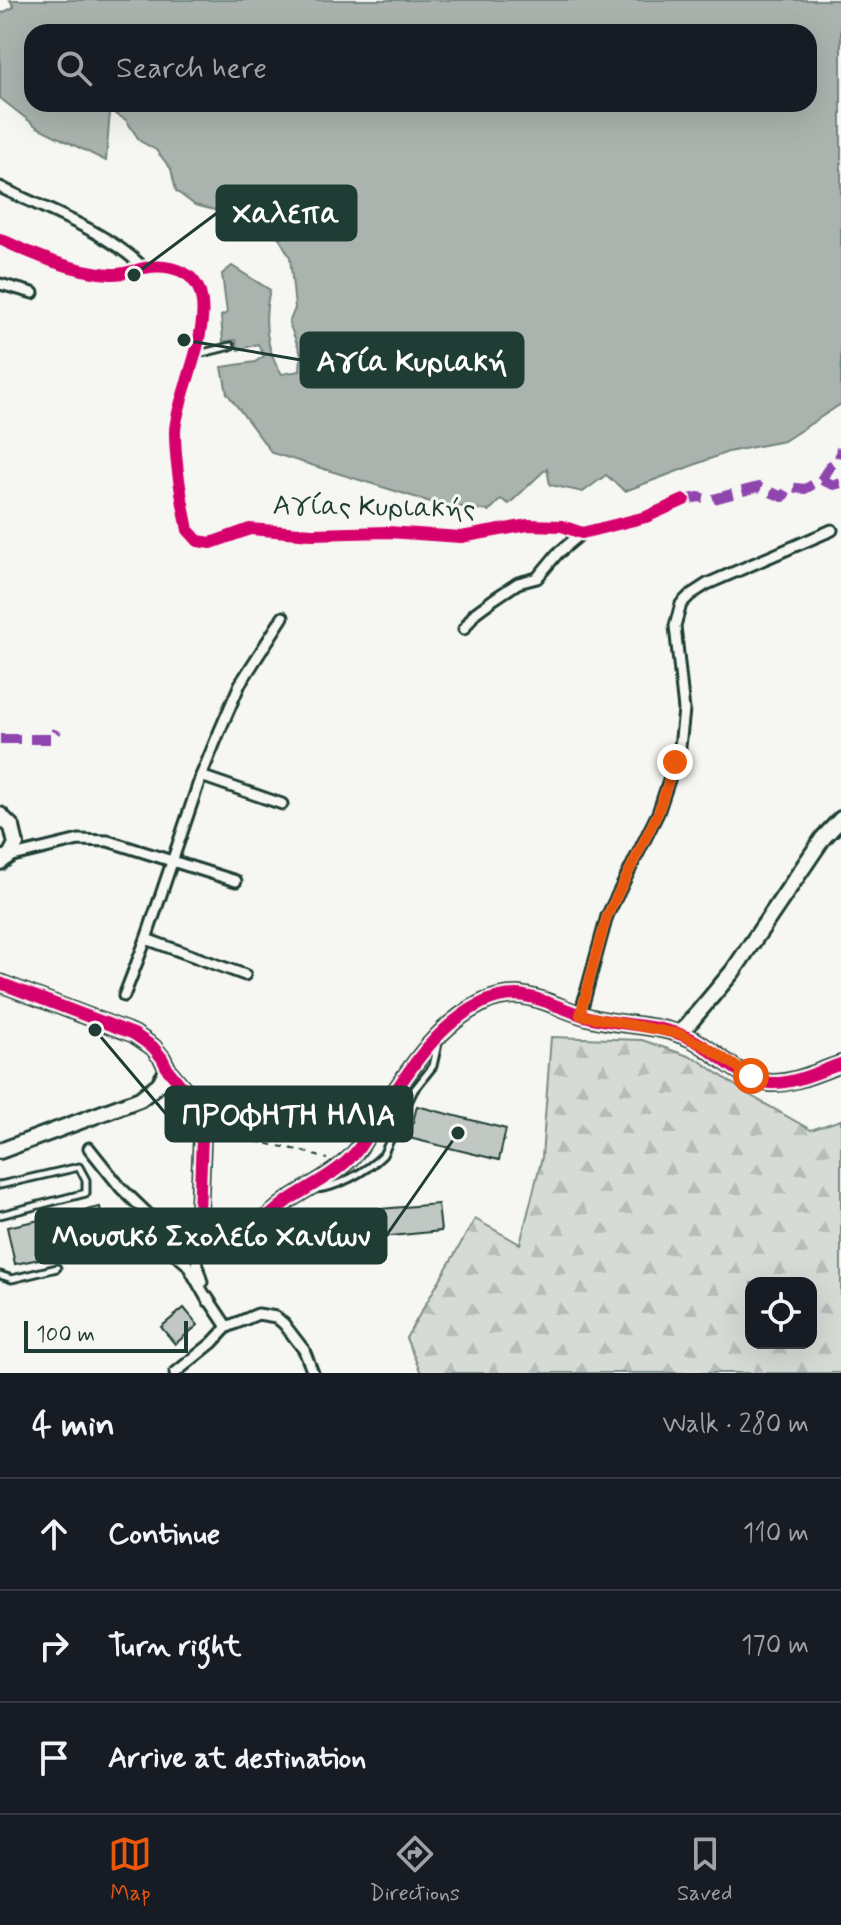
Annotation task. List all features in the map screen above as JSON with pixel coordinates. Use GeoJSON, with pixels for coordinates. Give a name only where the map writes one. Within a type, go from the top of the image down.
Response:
{"type":"FeatureCollection","features":[{"type":"Feature","properties":{"kind":"street"},"geometry":{"type":"LineString","coordinates":[[0,187],[96,233],[125,250],[142,266]]}},
{"type":"Feature","properties":{"kind":"street","name":"Αγίας Κυριακής"},"geometry":{"type":"LineString","coordinates":[[0,239],[41,257],[98,273],[128,273],[142,266],[158,265],[186,273],[197,285],[204,316],[178,404],[175,434],[188,530],[198,541],[211,543],[250,529],[312,534],[388,532],[461,537],[528,525],[562,526],[582,533],[646,517],[684,500]]}},
{"type":"Feature","properties":{"kind":"street"},"geometry":{"type":"LineString","coordinates":[[0,284],[33,293]]}},
{"type":"Feature","properties":{"kind":"street"},"geometry":{"type":"LineString","coordinates":[[580,1015],[607,916],[658,813],[680,747],[684,710],[675,626],[681,604],[707,584],[832,530]]}},
{"type":"Feature","properties":{"kind":"street"},"geometry":{"type":"LineString","coordinates":[[464,629],[475,613],[494,599],[518,583],[537,578],[557,554],[582,533]]}},
{"type":"Feature","properties":{"kind":"street"},"geometry":{"type":"LineString","coordinates":[[124,996],[201,776],[240,684],[283,617]]}},
{"type":"Feature","properties":{"kind":"street"},"geometry":{"type":"LineString","coordinates":[[201,776],[282,804]]}},
{"type":"Feature","properties":{"kind":"street"},"geometry":{"type":"LineString","coordinates":[[0,815],[12,827],[16,844],[3,860]]}},
{"type":"Feature","properties":{"kind":"street"},"geometry":{"type":"LineString","coordinates":[[680,1034],[733,971],[823,838],[839,825]]}},
{"type":"Feature","properties":{"kind":"street"},"geometry":{"type":"LineString","coordinates":[[3,860],[79,840],[94,840],[130,847],[236,881]]}},
{"type":"Feature","properties":{"kind":"street"},"geometry":{"type":"LineString","coordinates":[[146,939],[245,975]]}},
{"type":"Feature","properties":{"kind":"street"},"geometry":{"type":"LineString","coordinates":[[0,983],[134,1034],[153,1047],[187,1093],[200,1126],[202,1163],[194,1253],[208,1301]]}},
{"type":"Feature","properties":{"kind":"street"},"geometry":{"type":"LineString","coordinates":[[199,1213],[209,1233],[221,1240],[244,1238],[289,1200],[343,1165],[364,1141],[416,1060],[439,1034],[482,1003],[504,996],[529,997],[580,1015],[680,1034],[760,1081],[790,1081],[841,1064]]}},
{"type":"Feature","properties":{"kind":"street"},"geometry":{"type":"LineString","coordinates":[[0,1151],[140,1099],[159,1084],[168,1070]]}},
{"type":"Feature","properties":{"kind":"street"},"geometry":{"type":"LineString","coordinates":[[89,1148],[121,1188],[149,1215],[161,1242],[187,1264],[227,1327]]}},
{"type":"Feature","properties":{"kind":"street"},"geometry":{"type":"LineString","coordinates":[[175,1373],[227,1327],[258,1314],[276,1317],[304,1350],[313,1373]]}},
{"type":"Feature","properties":{"kind":"street"},"geometry":{"type":"LineString","coordinates":[[187,1363],[193,1373]]}},
{"type":"Feature","properties":{"kind":"lane"},"geometry":{"type":"LineString","coordinates":[[194,355],[231,346]]}},
{"type":"Feature","properties":{"kind":"lane"},"geometry":{"type":"LineString","coordinates":[[306,1189],[323,1189],[338,1183],[375,1163],[383,1155],[414,1090],[433,1066],[439,1034]]}},
{"type":"Feature","properties":{"kind":"lane"},"geometry":{"type":"LineString","coordinates":[[0,1185],[79,1167],[87,1187],[86,1193],[0,1215]]}},
{"type":"Feature","properties":{"kind":"lane"},"geometry":{"type":"LineString","coordinates":[[0,1275],[12,1279],[57,1268]]}},
{"type":"Feature","properties":{"kind":"path"},"geometry":{"type":"LineString","coordinates":[[204,1102],[239,1138],[298,1150],[343,1165]]}},
{"type":"Feature","properties":{"kind":"green space"},"geometry":{"type":"Polygon","coordinates":[[[551,1037],[642,1040],[697,1059],[746,1093],[811,1130],[841,1120],[841,1373],[421,1373],[406,1338],[475,1219],[520,1244],[542,1157],[551,1037]]]}},
{"type":"Feature","properties":{"kind":"shaded area"},"geometry":{"type":"Polygon","coordinates":[[[10,0],[841,0],[841,404],[784,441],[728,452],[625,491],[606,475],[583,492],[550,485],[547,468],[509,504],[501,499],[489,511],[434,503],[272,453],[227,393],[222,367],[255,362],[264,356],[258,344],[238,350],[236,340],[223,342],[221,316],[227,313],[222,274],[232,266],[270,290],[266,322],[272,355],[282,374],[300,371],[301,354],[289,323],[295,308],[290,257],[274,229],[258,221],[195,205],[176,191],[171,169],[156,150],[140,141],[126,120],[112,112],[817,112],[817,24],[24,24],[24,112],[110,112],[106,161],[37,127],[0,98],[0,14],[14,7],[10,0]]]}},
{"type":"Feature","properties":{"kind":"building"},"geometry":{"type":"Polygon","coordinates":[[[417,1106],[506,1129],[499,1160],[409,1138],[417,1106]]]}},
{"type":"Feature","properties":{"kind":"building"},"geometry":{"type":"Polygon","coordinates":[[[438,1204],[441,1231],[371,1238],[369,1210],[438,1204]]]}},
{"type":"Feature","properties":{"kind":"building"},"geometry":{"type":"Polygon","coordinates":[[[100,1207],[108,1245],[15,1264],[7,1227],[100,1207]]]}},
{"type":"Feature","properties":{"kind":"building"},"geometry":{"type":"Polygon","coordinates":[[[184,1308],[198,1325],[175,1344],[161,1327],[184,1308]]]}},
{"type":"Feature","properties":{"kind":"marked path"},"geometry":{"type":"LineString","coordinates":[[821,480],[830,466],[839,460],[841,448]]}},
{"type":"Feature","properties":{"kind":"marked path"},"geometry":{"type":"LineString","coordinates":[[684,500],[699,497],[710,500],[758,487],[783,497],[789,487],[805,489],[821,480],[834,485],[841,483]]}},
{"type":"Feature","properties":{"kind":"marked path"},"geometry":{"type":"LineString","coordinates":[[0,739],[53,739],[57,730]]}},
{"type":"Feature","properties":{"kind":"cycle path"},"geometry":{"type":"LineString","coordinates":[[0,239],[40,257],[82,270],[119,274],[162,267],[191,278],[200,294],[202,315],[199,340],[178,413],[175,443],[188,530],[198,541],[211,543],[250,529],[312,534],[388,532],[461,537],[528,525],[562,526],[582,533],[646,517],[684,500]]}},
{"type":"Feature","properties":{"kind":"cycle path"},"geometry":{"type":"LineString","coordinates":[[0,983],[134,1034],[153,1047],[187,1093],[197,1114],[202,1138],[199,1213],[207,1232],[217,1241],[229,1242],[242,1237],[290,1199],[347,1161],[360,1147],[408,1072],[434,1040],[464,1014],[494,998],[527,996],[604,1021],[680,1034],[760,1081],[789,1081],[841,1064]]}},
{"type":"Feature","properties":{"kind":"place","name":"Χαλεπα"},"geometry":{"type":"Point","coordinates":[134,275]}},
{"type":"Feature","properties":{"kind":"place","name":"Αγία Κυριακή"},"geometry":{"type":"Point","coordinates":[184,340]}},
{"type":"Feature","properties":{"kind":"place","name":"ΠΡΟΦΗΤΗ ΗΛΙΑ"},"geometry":{"type":"Point","coordinates":[95,1030]}},
{"type":"Feature","properties":{"kind":"place","name":"Μουσικό Σχολείο Χανίων"},"geometry":{"type":"Point","coordinates":[458,1133]}},
{"type":"Feature","properties":{"kind":"route"},"geometry":{"type":"LineString","coordinates":[[675,762],[658,813],[607,916],[580,1015],[680,1034],[705,1046],[751,1076]]}}]}
